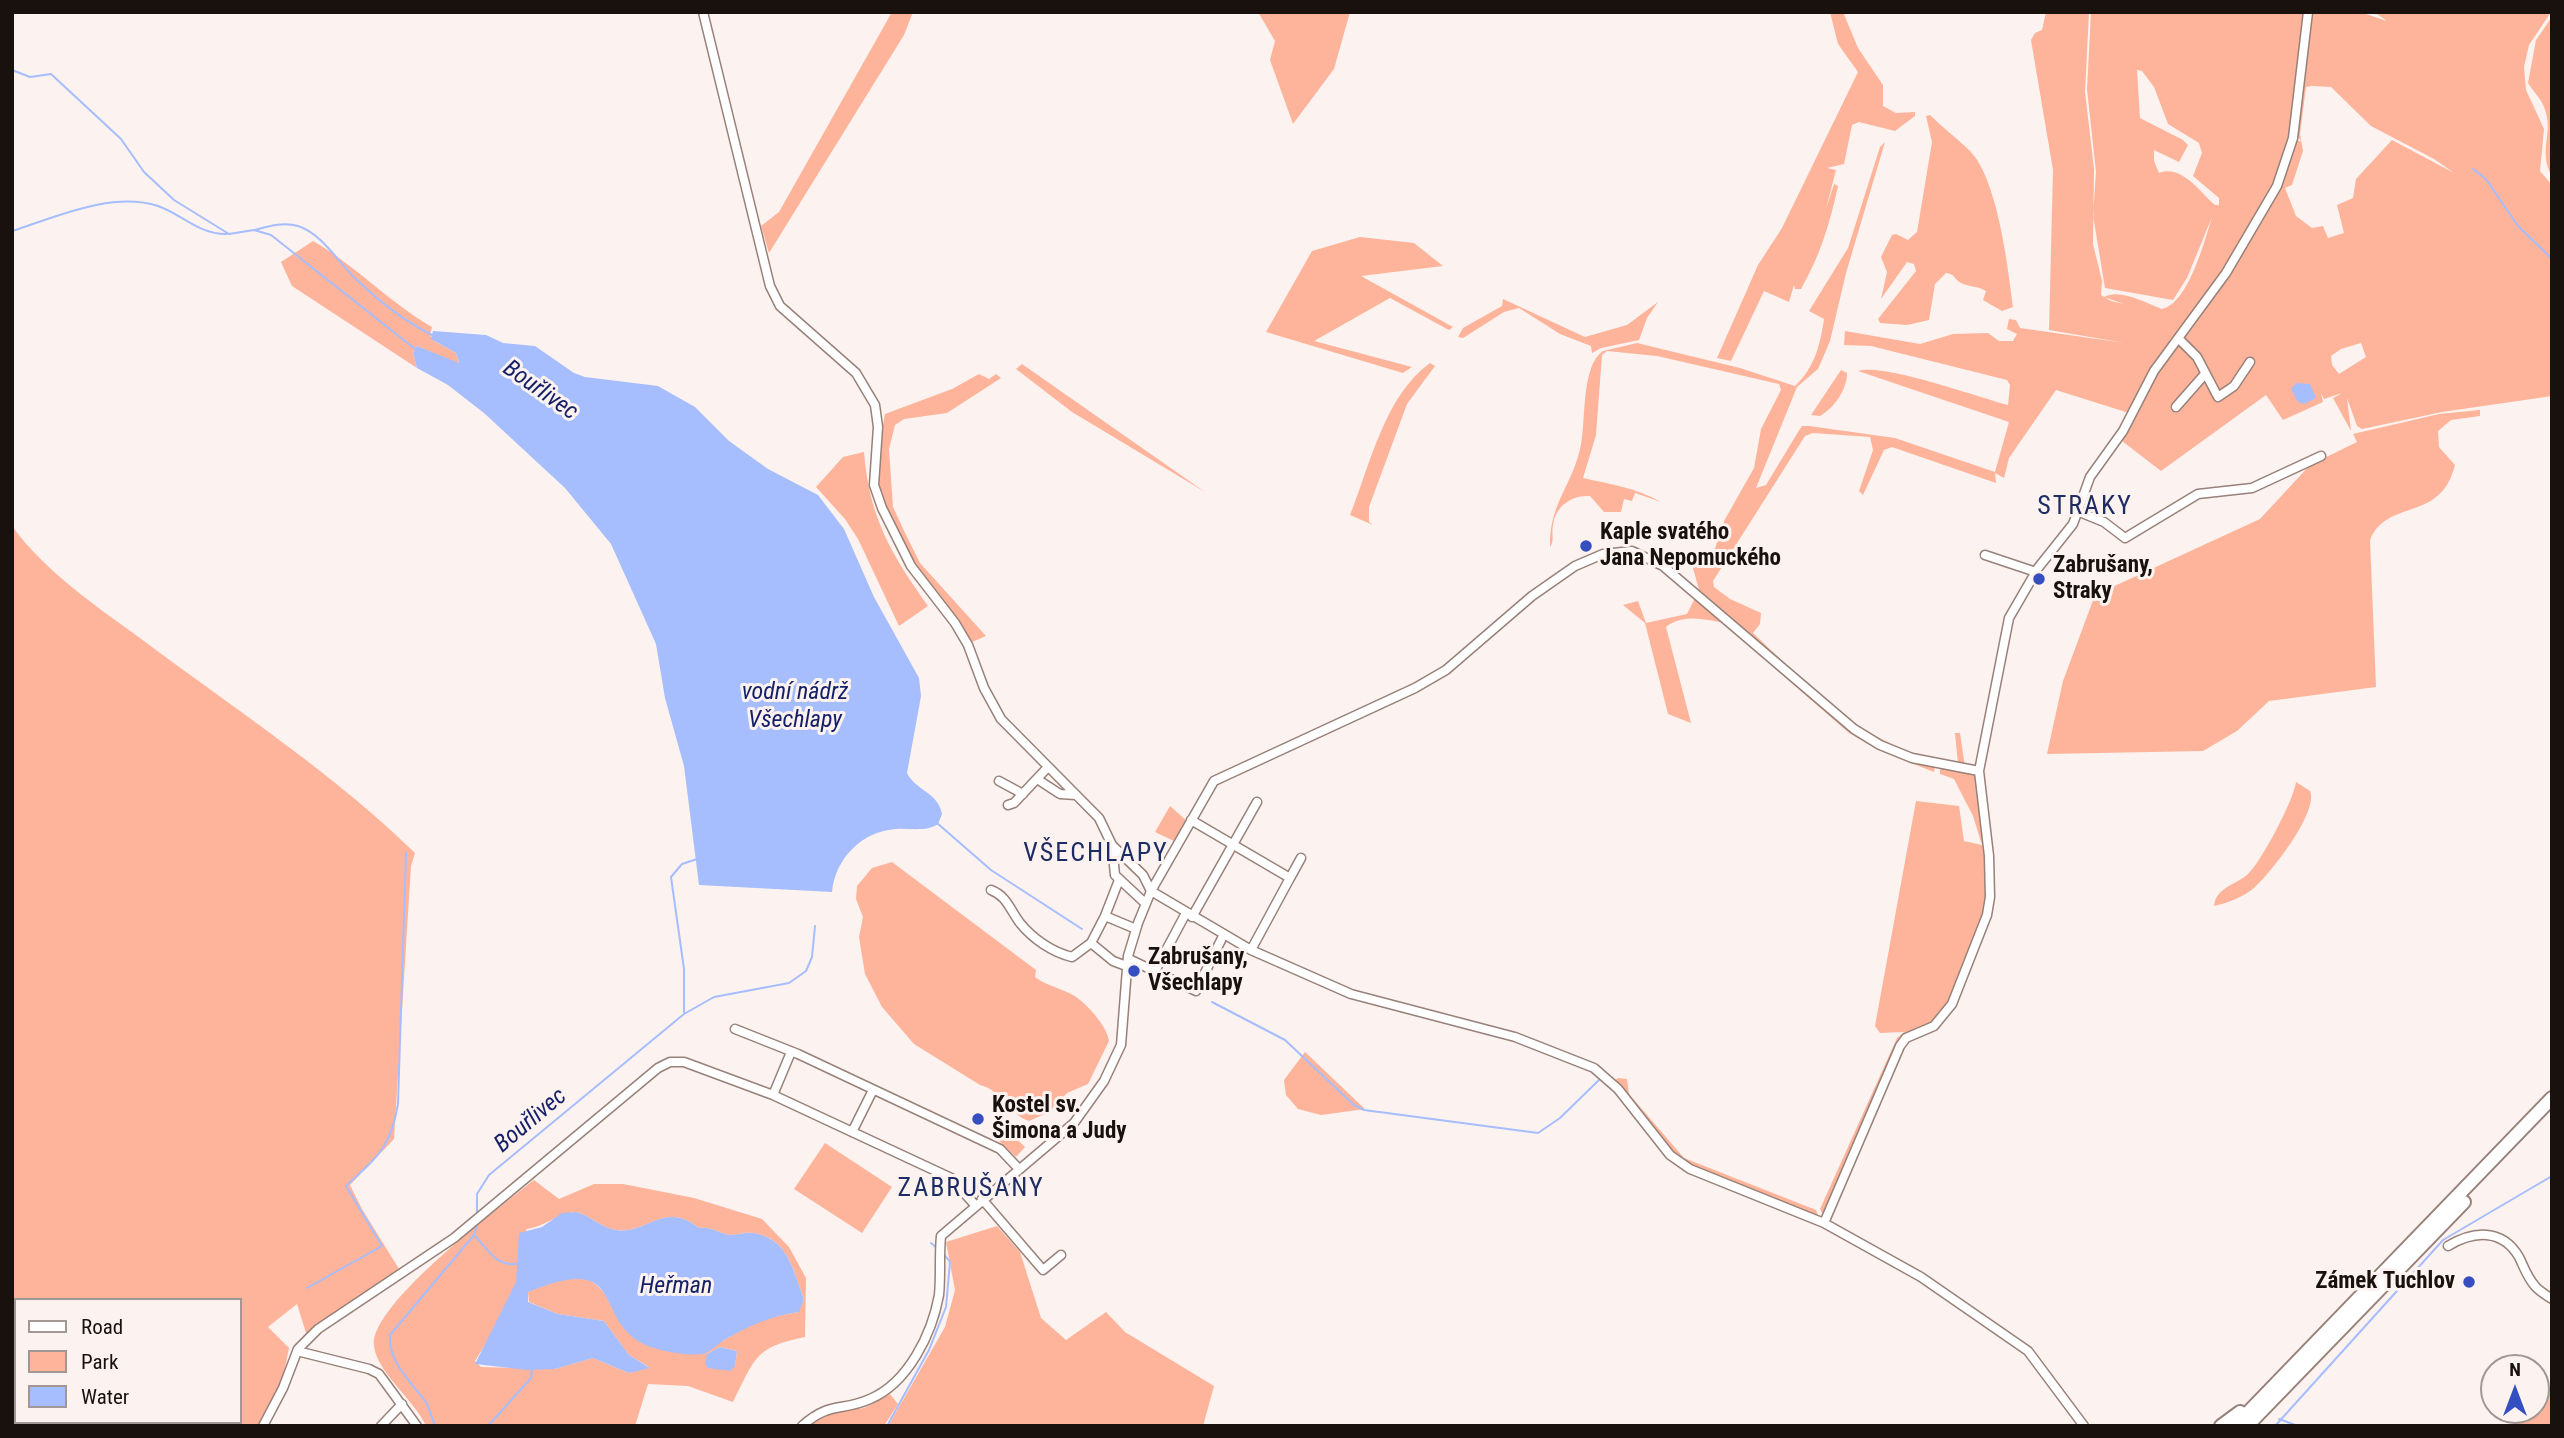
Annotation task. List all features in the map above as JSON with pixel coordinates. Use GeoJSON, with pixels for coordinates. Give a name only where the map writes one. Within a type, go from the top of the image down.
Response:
{"type":"FeatureCollection","features":[{"type":"Feature","properties":{"kind":"highway"},"geometry":{"type":"LineString","coordinates":[[2247,1426],[2268,1398],[2552,1098]]}},
{"type":"Feature","properties":{"kind":"highway"},"geometry":{"type":"LineString","coordinates":[[2235,1426],[2268,1398],[2552,1110]]}},
{"type":"Feature","properties":{"kind":"highway"},"geometry":{"type":"LineString","coordinates":[[2221,1426],[2268,1398]]}},
{"type":"Feature","properties":{"kind":"highway"},"geometry":{"type":"LineString","coordinates":[[2254,1426],[2268,1398]]}},
{"type":"Feature","properties":{"kind":"main road"},"geometry":{"type":"LineString","coordinates":[[32,1424],[73,1426]]}},
{"type":"Feature","properties":{"kind":"street"},"geometry":{"type":"LineString","coordinates":[[703,12],[770,286],[780,306],[856,373],[875,405],[878,428],[874,485],[881,508],[911,566],[955,623],[968,645],[984,688],[1001,719],[1099,818],[1112,845],[1115,875],[1145,904]]}},
{"type":"Feature","properties":{"kind":"street"},"geometry":{"type":"LineString","coordinates":[[1824,1223],[1900,1045],[1906,1038],[1934,1026],[1952,1004],[1987,915],[1990,897],[1989,856],[1979,771],[2008,618],[2036,572],[2073,524],[2090,477],[2123,431],[2154,371],[2226,273],[2277,186],[2293,138],[2308,12]]}},
{"type":"Feature","properties":{"kind":"street"},"geometry":{"type":"LineString","coordinates":[[2179,339],[2197,357],[2215,394],[2221,397],[2237,382],[2250,362]]}},
{"type":"Feature","properties":{"kind":"street"},"geometry":{"type":"LineString","coordinates":[[2176,407],[2205,374]]}},
{"type":"Feature","properties":{"kind":"street"},"geometry":{"type":"LineString","coordinates":[[2077,511],[2104,522],[2125,538],[2198,495],[2252,488],[2321,456]]}},
{"type":"Feature","properties":{"kind":"street"},"geometry":{"type":"LineString","coordinates":[[802,1426],[829,1407],[849,1406],[876,1397],[902,1375],[929,1331],[937,1302],[941,1236],[1074,1123],[1115,1061],[1123,1032],[1129,963],[1136,929],[1151,891],[1214,781],[1415,688],[1446,670],[1555,578],[1584,562],[1622,550],[1642,555],[1663,566],[1854,729],[1880,745],[1912,758],[1979,771]]}},
{"type":"Feature","properties":{"kind":"street"},"geometry":{"type":"LineString","coordinates":[[1985,555],[2036,572]]}},
{"type":"Feature","properties":{"kind":"street"},"geometry":{"type":"LineString","coordinates":[[1008,805],[1048,767]]}},
{"type":"Feature","properties":{"kind":"street"},"geometry":{"type":"LineString","coordinates":[[1037,779],[1059,793],[1076,795]]}},
{"type":"Feature","properties":{"kind":"street"},"geometry":{"type":"LineString","coordinates":[[999,781],[1023,793]]}},
{"type":"Feature","properties":{"kind":"street"},"geometry":{"type":"LineString","coordinates":[[1155,971],[1257,802]]}},
{"type":"Feature","properties":{"kind":"street"},"geometry":{"type":"LineString","coordinates":[[1191,820],[1290,878]]}},
{"type":"Feature","properties":{"kind":"street"},"geometry":{"type":"LineString","coordinates":[[1112,845],[1143,875],[1151,891],[1251,950],[1351,993],[1515,1037],[1594,1068],[1618,1088],[1670,1155],[1690,1169],[1824,1223],[1921,1277],[1999,1328],[2028,1351],[2047,1372],[2084,1426]]}},
{"type":"Feature","properties":{"kind":"street"},"geometry":{"type":"LineString","coordinates":[[1251,950],[1301,858]]}},
{"type":"Feature","properties":{"kind":"street"},"geometry":{"type":"LineString","coordinates":[[991,890],[1002,894],[1022,925],[1060,954],[1072,957],[1091,943],[1119,880]]}},
{"type":"Feature","properties":{"kind":"street"},"geometry":{"type":"LineString","coordinates":[[1105,916],[1136,929]]}},
{"type":"Feature","properties":{"kind":"street"},"geometry":{"type":"LineString","coordinates":[[1091,943],[1113,961],[1155,971],[1196,992],[1224,934]]}},
{"type":"Feature","properties":{"kind":"street"},"geometry":{"type":"LineString","coordinates":[[735,1029],[791,1052],[1000,1149],[1019,1169]]}},
{"type":"Feature","properties":{"kind":"street"},"geometry":{"type":"LineString","coordinates":[[774,1095],[791,1052]]}},
{"type":"Feature","properties":{"kind":"street"},"geometry":{"type":"LineString","coordinates":[[262,1426],[283,1388],[297,1351],[318,1329],[471,1224],[659,1068],[670,1062],[695,1065],[774,1095],[951,1178],[975,1205]]}},
{"type":"Feature","properties":{"kind":"street"},"geometry":{"type":"LineString","coordinates":[[852,1132],[873,1090]]}},
{"type":"Feature","properties":{"kind":"street"},"geometry":{"type":"LineString","coordinates":[[982,1199],[1043,1270],[1061,1255]]}},
{"type":"Feature","properties":{"kind":"street"},"geometry":{"type":"LineString","coordinates":[[2448,1246],[2466,1235],[2481,1232],[2495,1237],[2511,1247],[2535,1286],[2552,1300]]}},
{"type":"Feature","properties":{"kind":"street"},"geometry":{"type":"LineString","coordinates":[[297,1351],[369,1368],[379,1374],[417,1426]]}},
{"type":"Feature","properties":{"kind":"street"},"geometry":{"type":"LineString","coordinates":[[381,1426],[402,1404]]}},
{"type":"Feature","properties":{"kind":"green space"},"geometry":{"type":"Polygon","coordinates":[[[892,12],[913,12],[904,35],[769,253],[761,226],[779,212],[892,12]]]}},
{"type":"Feature","properties":{"kind":"green space"},"geometry":{"type":"Polygon","coordinates":[[[1258,12],[1350,12],[1334,69],[1293,124],[1270,60],[1275,41],[1258,12]]]}},
{"type":"Feature","properties":{"kind":"green space"},"geometry":{"type":"Polygon","coordinates":[[[1830,12],[1843,12],[1858,48],[1883,85],[1883,106],[1896,113],[1915,112],[1915,116],[1895,131],[1859,122],[1852,125],[1844,164],[1827,168],[1836,170],[1826,209],[1834,184],[1838,186],[1824,239],[1801,289],[1795,289],[1794,285],[1789,302],[1764,291],[1731,361],[1717,358],[1758,265],[1782,228],[1858,72],[1838,44],[1830,12]]]}},
{"type":"Feature","properties":{"kind":"green space"},"geometry":{"type":"Polygon","coordinates":[[[2046,12],[2089,12],[2085,92],[2094,169],[2093,208],[2096,172],[2087,89],[2091,12],[2306,12],[2290,135],[2267,199],[2239,247],[2155,364],[2129,413],[2056,390],[2009,458],[2004,478],[1995,473],[1996,483],[1892,447],[1884,450],[1863,495],[1859,491],[1873,450],[1870,437],[1813,433],[1805,436],[1713,581],[1714,587],[1730,599],[1761,613],[1760,624],[1753,633],[1800,678],[1699,590],[1693,568],[1711,561],[1724,521],[1754,468],[1761,429],[1781,390],[1779,384],[1657,356],[1607,351],[1602,355],[1596,435],[1583,478],[1633,490],[1661,502],[1635,493],[1632,501],[1624,499],[1621,512],[1604,512],[1590,496],[1577,497],[1557,512],[1550,547],[1553,518],[1578,458],[1588,381],[1596,358],[1603,351],[1637,343],[1740,368],[1795,386],[1812,363],[1824,319],[1809,311],[1848,248],[1880,147],[1885,142],[1846,273],[1830,341],[1818,369],[1797,387],[1756,488],[1766,485],[1802,426],[1895,438],[1995,472],[2009,422],[1858,371],[1871,370],[1909,376],[2008,405],[2010,385],[2007,380],[1871,346],[1844,345],[1845,331],[1920,344],[1953,334],[1988,333],[1999,341],[2013,341],[2017,334],[2007,329],[2009,319],[2016,320],[2020,328],[2125,343],[2049,330],[2053,170],[2031,40],[2035,33],[2042,30],[2046,12]],[[2137,70],[2140,118],[2188,145],[2179,162],[2154,150],[2154,161],[2159,173],[2167,171],[2182,175],[2215,205],[2219,205],[2219,198],[2193,176],[2202,153],[2199,143],[2168,124],[2154,87],[2142,71],[2137,70]],[[2093,217],[2093,244],[2102,281],[2101,295],[2125,295],[2162,309],[2180,296],[2187,284],[2212,217],[2187,278],[2173,300],[2105,288],[2093,217]]]}},
{"type":"Feature","properties":{"kind":"green space"},"geometry":{"type":"Polygon","coordinates":[[[2311,12],[2360,12],[2387,21],[2374,12],[2551,12],[2529,45],[2524,67],[2526,90],[2544,129],[2540,171],[2552,185],[2552,396],[2442,412],[2362,429],[2357,426],[2347,398],[2351,431],[2333,398],[2342,393],[2324,399],[2321,393],[2323,402],[2283,420],[2266,395],[2161,471],[2122,441],[2157,372],[2202,314],[2249,241],[2284,179],[2295,141],[2301,141],[2297,135],[2311,12]],[[2306,87],[2300,134],[2303,151],[2292,185],[2285,188],[2296,216],[2312,228],[2323,226],[2328,238],[2344,233],[2337,205],[2353,198],[2356,179],[2392,140],[2454,173],[2434,159],[2371,126],[2331,87],[2306,87]],[[2361,343],[2341,349],[2331,356],[2332,365],[2339,374],[2366,357],[2361,343]]]}},
{"type":"Feature","properties":{"kind":"green space"},"geometry":{"type":"Polygon","coordinates":[[[2552,17],[2552,177],[2546,158],[2547,117],[2543,104],[2528,83],[2536,40],[2552,17]]]}},
{"type":"Feature","properties":{"kind":"green space"},"geometry":{"type":"Polygon","coordinates":[[[1930,115],[1970,151],[1980,164],[1988,182],[2000,225],[2013,307],[2002,311],[1983,300],[1986,291],[1961,283],[1953,275],[1946,273],[1935,284],[1929,320],[1907,325],[1880,323],[1878,319],[1916,271],[1914,264],[1907,262],[1881,299],[1887,272],[1881,257],[1892,235],[1896,234],[1908,240],[1917,232],[1932,142],[1926,116],[1930,115]]]}},
{"type":"Feature","properties":{"kind":"green space"},"geometry":{"type":"Polygon","coordinates":[[[1360,237],[1414,243],[1443,266],[1361,276],[1453,327],[1449,330],[1390,298],[1314,341],[1412,367],[1403,373],[1266,332],[1312,251],[1360,237]]]}},
{"type":"Feature","properties":{"kind":"green space"},"geometry":{"type":"Polygon","coordinates":[[[313,241],[432,327],[430,335],[436,342],[456,353],[459,364],[417,346],[413,353],[417,368],[292,286],[281,262],[313,241]]]}},
{"type":"Feature","properties":{"kind":"green space"},"geometry":{"type":"Polygon","coordinates":[[[1503,299],[1585,337],[1627,325],[1658,302],[1647,318],[1639,340],[1601,348],[1592,353],[1591,346],[1560,334],[1519,308],[1504,312],[1463,338],[1458,337],[1463,328],[1502,306],[1503,299]]]}},
{"type":"Feature","properties":{"kind":"green space"},"geometry":{"type":"Polygon","coordinates":[[[1430,363],[1435,366],[1407,404],[1369,507],[1369,522],[1373,525],[1350,515],[1390,412],[1414,377],[1430,363]]]}},
{"type":"Feature","properties":{"kind":"green space"},"geometry":{"type":"Polygon","coordinates":[[[1022,364],[1205,492],[1072,412],[1016,369],[1022,364]]]}},
{"type":"Feature","properties":{"kind":"green space"},"geometry":{"type":"Polygon","coordinates":[[[1841,370],[1847,373],[1839,398],[1820,416],[1811,415],[1841,370]]]}},
{"type":"Feature","properties":{"kind":"green space"},"geometry":{"type":"Polygon","coordinates":[[[979,374],[989,379],[996,374],[1001,378],[947,413],[904,419],[895,425],[889,449],[893,507],[920,563],[986,636],[972,642],[917,568],[893,528],[879,484],[878,467],[885,414],[952,389],[979,374]]]}},
{"type":"Feature","properties":{"kind":"green space"},"geometry":{"type":"Polygon","coordinates":[[[2480,410],[2480,416],[2451,420],[2438,431],[2439,447],[2455,465],[2448,483],[2438,496],[2389,518],[2378,527],[2370,540],[2376,687],[2269,701],[2237,731],[2203,751],[2047,754],[2063,681],[2095,595],[2260,519],[2310,465],[2357,442],[2353,434],[2439,414],[2480,410]]]}},
{"type":"Feature","properties":{"kind":"green space"},"geometry":{"type":"Polygon","coordinates":[[[864,452],[871,496],[884,534],[928,606],[899,626],[858,539],[845,519],[816,487],[843,457],[864,452]]]}},
{"type":"Feature","properties":{"kind":"green space"},"geometry":{"type":"Polygon","coordinates":[[[12,526],[43,561],[79,593],[322,773],[415,853],[411,866],[394,1139],[350,1185],[399,1269],[312,1332],[306,1333],[297,1304],[268,1327],[289,1348],[283,1378],[257,1426],[109,1424],[242,1424],[242,1298],[14,1298],[12,1416],[12,526]]]}},
{"type":"Feature","properties":{"kind":"green space"},"geometry":{"type":"Polygon","coordinates":[[[1696,596],[1857,733],[1935,766],[1934,772],[1878,750],[1849,733],[1723,623],[1686,619],[1666,627],[1691,723],[1668,714],[1645,623],[1623,605],[1638,601],[1646,623],[1687,614],[1696,596]]]}},
{"type":"Feature","properties":{"kind":"green space"},"geometry":{"type":"Polygon","coordinates":[[[1832,705],[1869,732],[1895,746],[1958,764],[1955,733],[1960,733],[1965,767],[1905,754],[1860,730],[1832,705]]]}},
{"type":"Feature","properties":{"kind":"green space"},"geometry":{"type":"Polygon","coordinates":[[[1940,767],[1977,776],[1986,837],[1987,907],[1953,998],[1935,1021],[1905,1037],[1823,1215],[1820,1209],[1897,1038],[1904,1032],[1880,1033],[1875,1026],[1916,801],[1959,806],[1964,841],[1982,845],[1973,816],[1954,779],[1940,774],[1940,767]]]}},
{"type":"Feature","properties":{"kind":"green space"},"geometry":{"type":"Polygon","coordinates":[[[2296,782],[2310,791],[2311,801],[2291,842],[2254,888],[2235,899],[2214,906],[2218,895],[2248,874],[2261,857],[2284,815],[2296,782]]]}},
{"type":"Feature","properties":{"kind":"green space"},"geometry":{"type":"Polygon","coordinates":[[[1170,806],[1187,821],[1174,841],[1155,832],[1170,806]]]}},
{"type":"Feature","properties":{"kind":"green space"},"geometry":{"type":"Polygon","coordinates":[[[892,862],[1036,970],[1035,977],[1075,997],[1093,1013],[1102,1024],[1109,1041],[1088,1084],[1067,1093],[1049,1112],[1029,1121],[1022,1118],[994,1092],[914,1044],[882,1007],[865,974],[859,937],[863,917],[856,899],[857,886],[872,868],[892,862]]]}},
{"type":"Feature","properties":{"kind":"green space"},"geometry":{"type":"Polygon","coordinates":[[[1305,1052],[1365,1109],[1321,1115],[1298,1109],[1286,1095],[1284,1080],[1305,1052]]]}},
{"type":"Feature","properties":{"kind":"green space"},"geometry":{"type":"Polygon","coordinates":[[[1627,1079],[1629,1094],[1684,1158],[1816,1210],[1819,1218],[1685,1162],[1667,1147],[1615,1080],[1627,1079]]]}},
{"type":"Feature","properties":{"kind":"green space"},"geometry":{"type":"Polygon","coordinates":[[[1006,1129],[1025,1147],[1016,1157],[997,1139],[1006,1129]]]}},
{"type":"Feature","properties":{"kind":"green space"},"geometry":{"type":"Polygon","coordinates":[[[825,1143],[892,1187],[862,1233],[794,1189],[825,1143]]]}},
{"type":"Feature","properties":{"kind":"green space"},"geometry":{"type":"Polygon","coordinates":[[[534,1180],[559,1199],[594,1184],[623,1184],[694,1198],[762,1219],[789,1247],[806,1278],[805,1337],[775,1345],[758,1357],[733,1402],[688,1386],[648,1384],[635,1426],[426,1426],[377,1356],[374,1346],[378,1328],[392,1307],[440,1257],[534,1180]],[[576,1212],[527,1229],[520,1243],[518,1274],[513,1292],[475,1361],[481,1367],[555,1369],[593,1358],[629,1373],[649,1367],[629,1355],[604,1321],[558,1314],[529,1302],[528,1292],[568,1278],[589,1281],[598,1287],[614,1312],[717,1344],[761,1319],[798,1312],[804,1299],[788,1258],[775,1242],[765,1236],[750,1233],[727,1234],[699,1228],[676,1217],[656,1220],[637,1228],[616,1230],[576,1212]],[[720,1347],[707,1354],[735,1366],[737,1351],[720,1347]]]}},
{"type":"Feature","properties":{"kind":"green space"},"geometry":{"type":"Polygon","coordinates":[[[997,1226],[1020,1252],[1041,1318],[1066,1340],[1106,1312],[1125,1332],[1214,1386],[1203,1426],[888,1426],[945,1327],[955,1290],[946,1242],[997,1226]]]}},
{"type":"Feature","properties":{"kind":"green space"},"geometry":{"type":"Polygon","coordinates":[[[2552,1389],[2552,1426],[2515,1426],[2550,1424],[2552,1389]]]}},
{"type":"Feature","properties":{"kind":"green space"},"geometry":{"type":"Polygon","coordinates":[[[890,1394],[898,1404],[884,1426],[808,1426],[823,1413],[864,1408],[890,1394]]]}},
{"type":"Feature","properties":{"kind":"water","name":"vodní nádrž Všechlapy"},"geometry":{"type":"Polygon","coordinates":[[[433,331],[486,335],[503,343],[535,346],[574,373],[585,377],[658,386],[695,407],[729,441],[768,469],[818,495],[844,529],[874,597],[919,678],[921,696],[907,773],[940,807],[942,814],[938,824],[924,829],[884,831],[862,841],[852,849],[838,869],[832,892],[699,885],[684,766],[665,698],[656,644],[611,544],[565,488],[484,413],[448,385],[417,368],[413,353],[417,346],[459,363],[456,353],[431,339],[433,331]]]}},
{"type":"Feature","properties":{"kind":"water"},"geometry":{"type":"Polygon","coordinates":[[[2296,383],[2310,384],[2316,398],[2304,404],[2298,402],[2291,389],[2296,383]]]}},
{"type":"Feature","properties":{"kind":"water","name":"Heřman"},"geometry":{"type":"Polygon","coordinates":[[[576,1212],[616,1230],[637,1228],[656,1220],[676,1217],[699,1228],[727,1234],[750,1233],[765,1236],[782,1249],[793,1268],[804,1299],[799,1312],[751,1326],[705,1353],[678,1353],[654,1348],[634,1338],[621,1324],[597,1285],[583,1279],[561,1281],[528,1292],[528,1302],[558,1314],[604,1321],[629,1355],[650,1368],[629,1373],[593,1358],[555,1369],[527,1370],[475,1364],[516,1282],[519,1233],[542,1227],[562,1213],[576,1212]]]}},
{"type":"Feature","properties":{"kind":"water"},"geometry":{"type":"Polygon","coordinates":[[[720,1347],[737,1351],[735,1366],[730,1371],[708,1368],[705,1364],[707,1354],[720,1347]]]}},
{"type":"Feature","properties":{"kind":"waterway","name":"Bouřlivec"},"geometry":{"type":"LineString","coordinates":[[12,70],[30,77],[51,74],[121,139],[144,172],[174,200],[229,234],[254,230],[271,235],[415,349]]}},
{"type":"Feature","properties":{"kind":"waterway"},"geometry":{"type":"LineString","coordinates":[[2473,169],[2486,179],[2518,226],[2552,259]]}},
{"type":"Feature","properties":{"kind":"waterway"},"geometry":{"type":"LineString","coordinates":[[12,231],[84,208],[140,202],[158,206],[208,231],[227,234]]}},
{"type":"Feature","properties":{"kind":"waterway"},"geometry":{"type":"LineString","coordinates":[[255,230],[287,224],[307,230],[323,242],[375,297],[402,318],[432,335]]}},
{"type":"Feature","properties":{"kind":"waterway"},"geometry":{"type":"LineString","coordinates":[[937,823],[991,870],[1082,929]]}},
{"type":"Feature","properties":{"kind":"waterway"},"geometry":{"type":"LineString","coordinates":[[307,1288],[382,1246],[346,1186],[381,1151],[391,1132],[398,1104],[406,853]]}},
{"type":"Feature","properties":{"kind":"waterway"},"geometry":{"type":"LineString","coordinates":[[684,1012],[684,969],[671,877],[682,864],[697,859]]}},
{"type":"Feature","properties":{"kind":"waterway","name":"Bouřlivec"},"geometry":{"type":"LineString","coordinates":[[477,1215],[477,1194],[489,1175],[684,1014],[714,997],[789,983],[806,971],[812,957],[815,926]]}},
{"type":"Feature","properties":{"kind":"waterway"},"geometry":{"type":"LineString","coordinates":[[1212,1002],[1285,1040],[1354,1105],[1364,1110],[1538,1133],[1560,1118],[1601,1078]]}},
{"type":"Feature","properties":{"kind":"waterway"},"geometry":{"type":"LineString","coordinates":[[2275,1426],[2443,1240],[2552,1176]]}},
{"type":"Feature","properties":{"kind":"waterway","name":"Bouřlivec"},"geometry":{"type":"LineString","coordinates":[[435,1426],[427,1404],[397,1364],[390,1345],[390,1335],[474,1235],[477,1224]]}},
{"type":"Feature","properties":{"kind":"waterway"},"geometry":{"type":"LineString","coordinates":[[475,1236],[500,1261],[520,1263]]}},
{"type":"Feature","properties":{"kind":"waterway"},"geometry":{"type":"LineString","coordinates":[[931,1243],[938,1249]]}},
{"type":"Feature","properties":{"kind":"waterway"},"geometry":{"type":"LineString","coordinates":[[887,1426],[929,1350],[946,1307],[950,1262],[943,1253]]}},
{"type":"Feature","properties":{"kind":"waterway"},"geometry":{"type":"LineString","coordinates":[[488,1426],[531,1378],[532,1370]]}},
{"type":"Feature","properties":{"kind":"waterway"},"geometry":{"type":"LineString","coordinates":[[2279,1419],[2298,1426]]}},
{"type":"Feature","properties":{"kind":"place","name":"Kaple svatého Jana Nepomuckého"},"geometry":{"type":"Point","coordinates":[1586,546]}},
{"type":"Feature","properties":{"kind":"place","name":"Zabrušany, Straky"},"geometry":{"type":"Point","coordinates":[2039,579]}},
{"type":"Feature","properties":{"kind":"place","name":"Zabrušany, Všechlapy"},"geometry":{"type":"Point","coordinates":[1134,971]}},
{"type":"Feature","properties":{"kind":"place","name":"Kostel sv. Šimona a Judy"},"geometry":{"type":"Point","coordinates":[978,1119]}},
{"type":"Feature","properties":{"kind":"place","name":"Zámek Tuchlov"},"geometry":{"type":"Point","coordinates":[2469,1282]}},
{"type":"Feature","properties":{"kind":"district","name":"STRAKY"},"geometry":{"type":"Point","coordinates":[2085,507]}},
{"type":"Feature","properties":{"kind":"district","name":"VŠECHLAPY"},"geometry":{"type":"Point","coordinates":[1096,854]}},
{"type":"Feature","properties":{"kind":"district","name":"ZABRUŠANY"},"geometry":{"type":"Point","coordinates":[971,1189]}}]}
